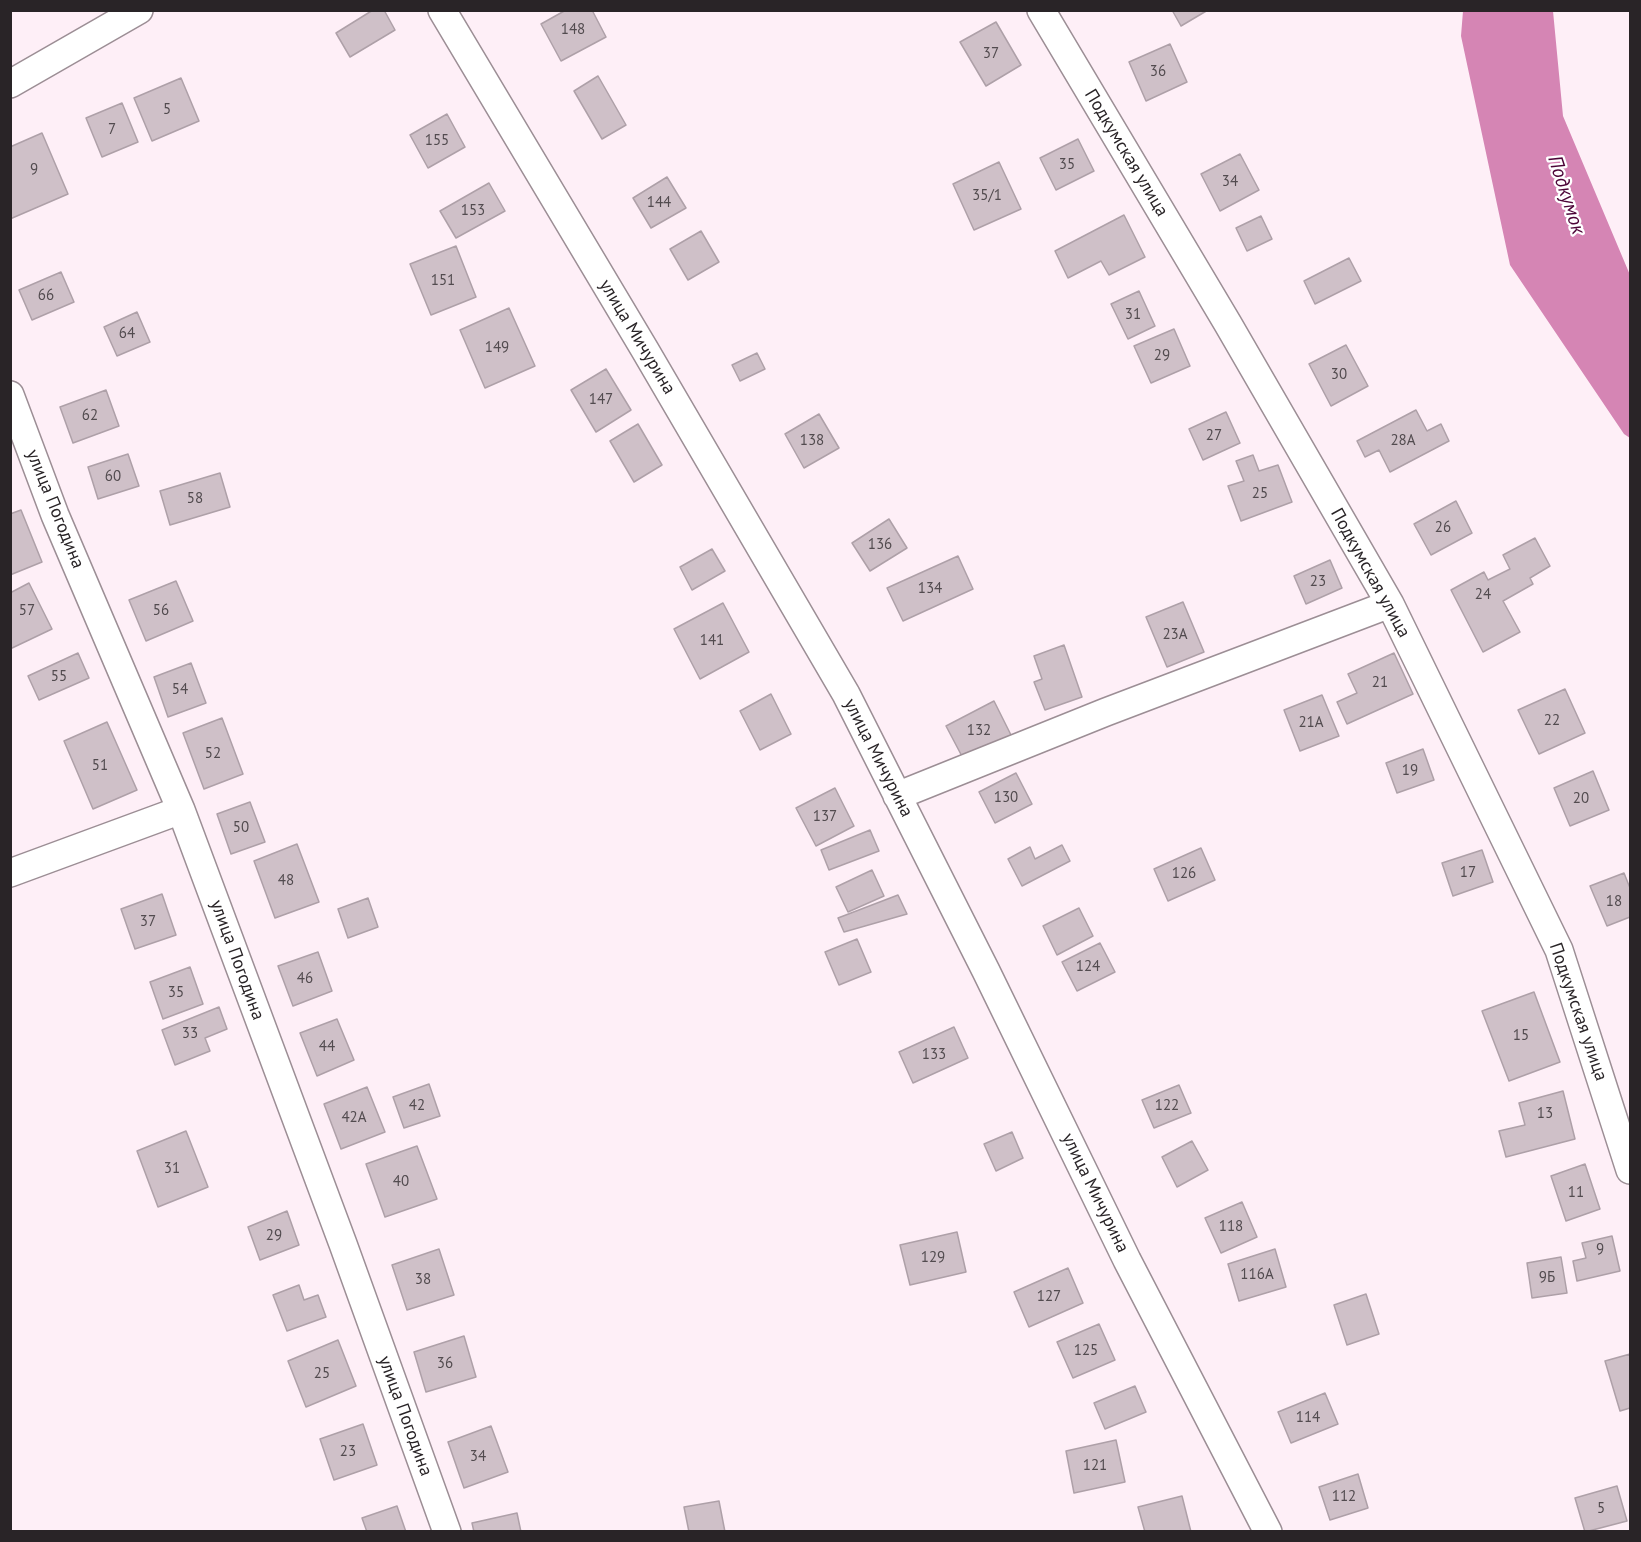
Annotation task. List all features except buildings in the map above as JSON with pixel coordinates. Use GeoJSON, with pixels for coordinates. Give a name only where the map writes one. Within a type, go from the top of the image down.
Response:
{"type":"FeatureCollection","features":[{"type":"Feature","properties":{"kind":"street"},"geometry":{"type":"LineString","coordinates":[[10,84],[139,10]]}},
{"type":"Feature","properties":{"kind":"street","name":"улица Мичурина"},"geometry":{"type":"LineString","coordinates":[[442,10],[645,350],[840,684],[986,971],[1127,1260],[1268,1532]]}},
{"type":"Feature","properties":{"kind":"street","name":"Подкумская улица"},"geometry":{"type":"LineString","coordinates":[[1041,10],[1390,604],[1559,950],[1630,1170]]}},
{"type":"Feature","properties":{"kind":"street","name":"улица Погодина"},"geometry":{"type":"LineString","coordinates":[[10,394],[55,515],[181,810],[343,1244],[447,1532]]}},
{"type":"Feature","properties":{"kind":"street"},"geometry":{"type":"LineString","coordinates":[[897,796],[1106,711],[1390,604]]}},
{"type":"Feature","properties":{"kind":"street"},"geometry":{"type":"LineString","coordinates":[[10,873],[181,810]]}},
{"type":"Feature","properties":{"kind":"water","name":"Подкумок"},"geometry":{"type":"Polygon","coordinates":[[[1463,11],[1553,11],[1563,116],[1630,275],[1630,438],[1624,434],[1510,265],[1461,36],[1463,11]]]}}]}
